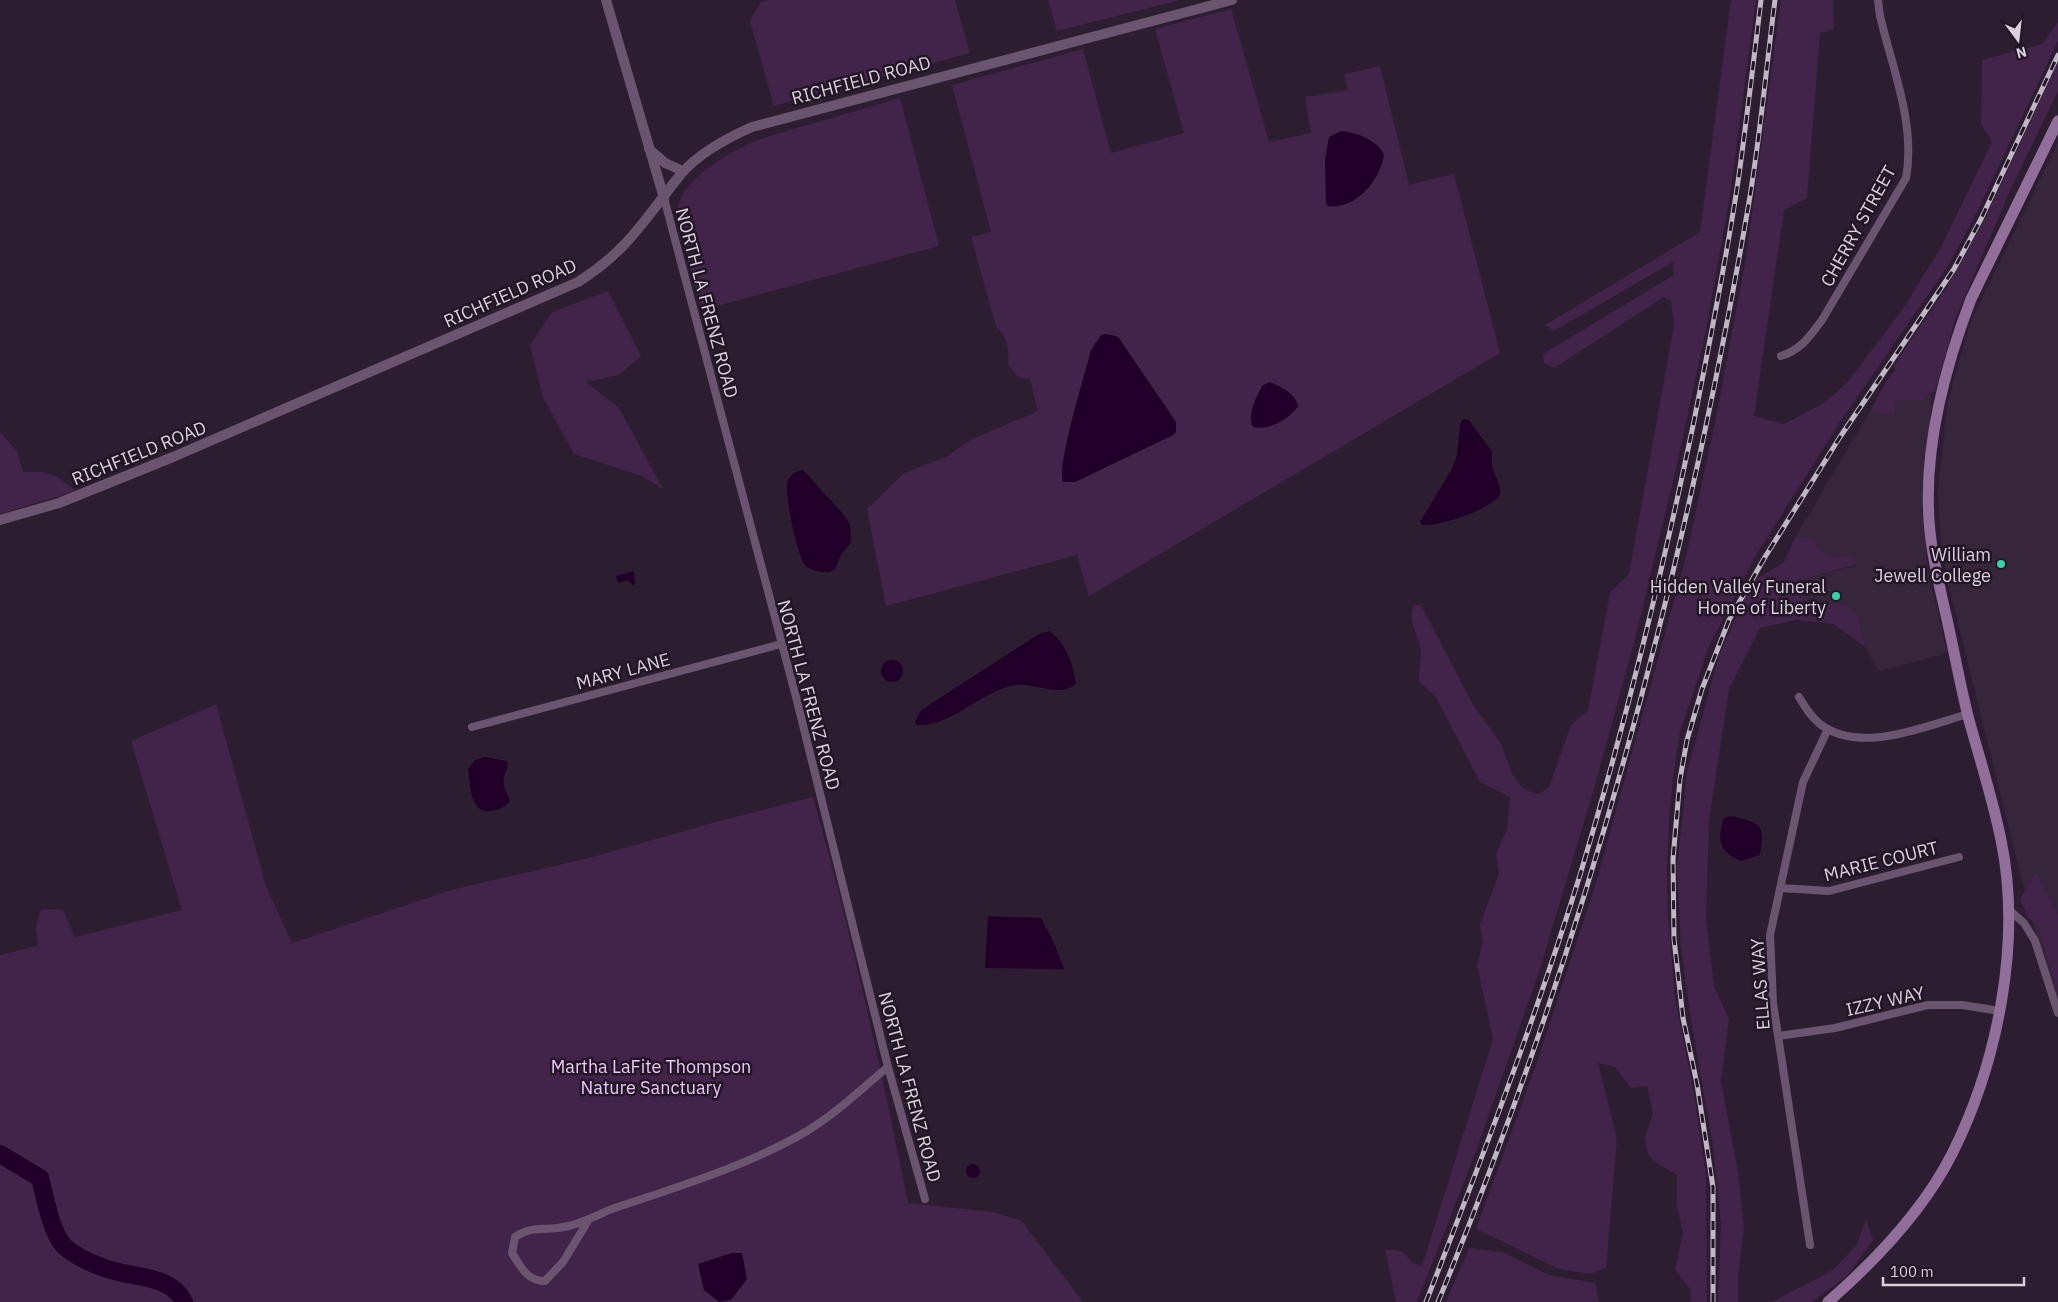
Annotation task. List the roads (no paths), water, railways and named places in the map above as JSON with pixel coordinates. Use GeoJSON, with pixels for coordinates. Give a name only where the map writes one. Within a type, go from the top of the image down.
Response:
{"type":"FeatureCollection","features":[{"type":"Feature","properties":{"kind":"main road"},"geometry":{"type":"LineString","coordinates":[[1828,1302],[1896,1235],[1951,1156],[1971,1112],[1988,1061],[2000,1011],[2006,966],[2006,877],[2001,840],[1968,714],[1935,566],[1929,518],[1932,451],[1938,408],[1951,354],[1971,299],[2058,121]]}},
{"type":"Feature","properties":{"kind":"street"},"geometry":{"type":"LineString","coordinates":[[606,0],[664,198]]}},
{"type":"Feature","properties":{"kind":"street","name":"RICHFIELD ROAD"},"geometry":{"type":"LineString","coordinates":[[0,520],[60,503],[172,457],[572,285],[596,272],[616,255],[684,172],[720,143],[736,134],[770,121],[1232,0]]}},
{"type":"Feature","properties":{"kind":"street","name":"CHERRY STREET"},"geometry":{"type":"LineString","coordinates":[[1782,356],[1792,353],[1806,342],[1822,320],[1906,178],[1910,157],[1908,130],[1880,16],[1878,0]]}},
{"type":"Feature","properties":{"kind":"street"},"geometry":{"type":"LineString","coordinates":[[649,148],[665,164],[684,172]]}},
{"type":"Feature","properties":{"kind":"street","name":"NORTH LA FRENZ ROAD"},"geometry":{"type":"LineString","coordinates":[[664,198],[781,644],[888,1067],[925,1199]]}},
{"type":"Feature","properties":{"kind":"street","name":"MARY LANE"},"geometry":{"type":"LineString","coordinates":[[472,728],[781,644]]}},
{"type":"Feature","properties":{"kind":"street"},"geometry":{"type":"LineString","coordinates":[[1799,697],[1812,717],[1828,729],[1859,738],[1877,738],[1968,714]]}},
{"type":"Feature","properties":{"kind":"street","name":"ELLAS WAY"},"geometry":{"type":"LineString","coordinates":[[1810,1245],[1778,1036],[1769,956],[1770,935],[1803,782],[1828,729]]}},
{"type":"Feature","properties":{"kind":"street","name":"MARIE COURT"},"geometry":{"type":"LineString","coordinates":[[1780,888],[1829,891],[1959,857]]}},
{"type":"Feature","properties":{"kind":"street"},"geometry":{"type":"LineString","coordinates":[[2007,908],[2024,923],[2035,940],[2058,1013]]}},
{"type":"Feature","properties":{"kind":"street","name":"IZZY WAY"},"geometry":{"type":"LineString","coordinates":[[1778,1036],[1835,1028],[1928,1005],[1962,1004],[2000,1011]]}},
{"type":"Feature","properties":{"kind":"street"},"geometry":{"type":"LineString","coordinates":[[588,1221],[563,1262],[545,1281],[536,1281],[526,1274],[512,1253],[515,1237],[525,1230],[563,1228],[588,1221],[609,1210],[771,1150],[807,1131],[837,1111],[888,1067]]}},
{"type":"Feature","properties":{"kind":"waterway"},"geometry":{"type":"LineString","coordinates":[[0,1154],[40,1178],[52,1224],[65,1247],[73,1253],[113,1271],[159,1281],[177,1292],[184,1302]]}},
{"type":"Feature","properties":{"kind":"railway"},"geometry":{"type":"LineString","coordinates":[[1426,1302],[1487,1143],[1545,983],[1597,819],[1627,706],[1656,593],[1682,478],[1718,298],[1739,175],[1761,0]]}},
{"type":"Feature","properties":{"kind":"railway"},"geometry":{"type":"LineString","coordinates":[[1438,1302],[1490,1170],[1538,1036],[1583,900],[1623,764],[1660,626],[1693,487],[1722,348],[1748,208],[1775,0]]}},
{"type":"Feature","properties":{"kind":"railway"},"geometry":{"type":"LineString","coordinates":[[1713,1302],[1713,1187],[1697,1084],[1683,1018],[1674,939],[1673,859],[1680,779],[1687,740],[1702,689],[1729,620],[1765,557],[1840,437],[1954,269],[1981,219],[2058,55]]}},
{"type":"Feature","properties":{"kind":"place","name":"William Jewell College"},"geometry":{"type":"Point","coordinates":[2001,564]}},
{"type":"Feature","properties":{"kind":"place","name":"Hidden Valley Funeral Home of Liberty"},"geometry":{"type":"Point","coordinates":[1836,596]}},
{"type":"Feature","properties":{"kind":"park label","name":"Martha LaFite Thompson Nature Sanctuary"},"geometry":{"type":"Point","coordinates":[651,1076]}}]}
